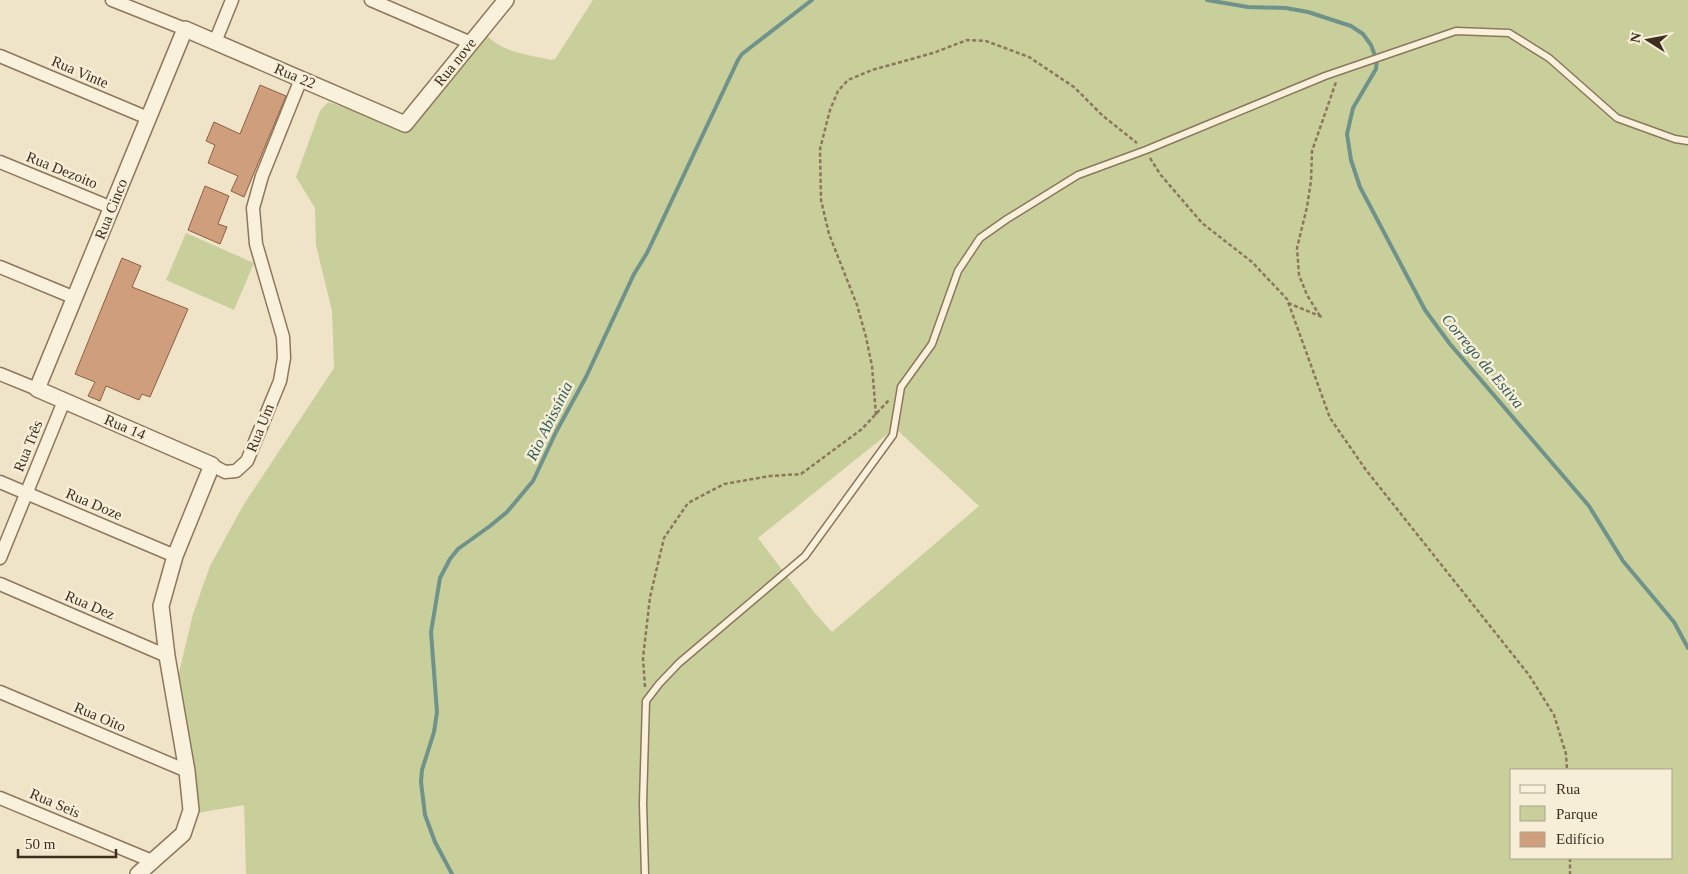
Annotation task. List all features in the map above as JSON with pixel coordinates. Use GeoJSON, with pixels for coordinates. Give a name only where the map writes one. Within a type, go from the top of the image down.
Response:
{"type":"FeatureCollection","features":[{"type":"Feature","properties":{"kind":"street"},"geometry":{"type":"LineString","coordinates":[[112,0],[185,29]]}},
{"type":"Feature","properties":{"kind":"street"},"geometry":{"type":"LineString","coordinates":[[215,42],[232,0]]}},
{"type":"Feature","properties":{"kind":"street"},"geometry":{"type":"LineString","coordinates":[[371,0],[471,43]]}},
{"type":"Feature","properties":{"kind":"street","name":"Rua nove"},"geometry":{"type":"LineString","coordinates":[[405,124],[506,0]]}},
{"type":"Feature","properties":{"kind":"street","name":"Rua 22"},"geometry":{"type":"LineString","coordinates":[[185,29],[405,124]]}},
{"type":"Feature","properties":{"kind":"street","name":"Rua Cinco"},"geometry":{"type":"LineString","coordinates":[[37,389],[185,29]]}},
{"type":"Feature","properties":{"kind":"street","name":"Rua Vinte"},"geometry":{"type":"LineString","coordinates":[[0,56],[148,118]]}},
{"type":"Feature","properties":{"kind":"street","name":"Rua Um"},"geometry":{"type":"LineString","coordinates":[[212,465],[225,472],[236,472],[246,461],[280,381],[284,358],[283,337],[256,244],[253,208],[262,176],[301,79]]}},
{"type":"Feature","properties":{"kind":"street","name":"Rua Dezoito"},"geometry":{"type":"LineString","coordinates":[[0,162],[112,208]]}},
{"type":"Feature","properties":{"kind":"street"},"geometry":{"type":"LineString","coordinates":[[0,267],[75,298]]}},
{"type":"Feature","properties":{"kind":"street"},"geometry":{"type":"LineString","coordinates":[[0,374],[37,389]]}},
{"type":"Feature","properties":{"kind":"street","name":"Rua 14"},"geometry":{"type":"LineString","coordinates":[[37,389],[212,465]]}},
{"type":"Feature","properties":{"kind":"street","name":"Rua Três"},"geometry":{"type":"LineString","coordinates":[[0,558],[64,401]]}},
{"type":"Feature","properties":{"kind":"street"},"geometry":{"type":"LineString","coordinates":[[138,874],[183,834],[191,810],[187,771],[167,656],[161,606],[175,556],[212,465]]}},
{"type":"Feature","properties":{"kind":"street","name":"Rua Doze"},"geometry":{"type":"LineString","coordinates":[[0,482],[175,556]]}},
{"type":"Feature","properties":{"kind":"street","name":"Rua Dez"},"geometry":{"type":"LineString","coordinates":[[0,584],[167,656]]}},
{"type":"Feature","properties":{"kind":"street","name":"Rua Oito"},"geometry":{"type":"LineString","coordinates":[[0,692],[187,771]]}},
{"type":"Feature","properties":{"kind":"street","name":"Rua Seis"},"geometry":{"type":"LineString","coordinates":[[0,798],[152,861]]}},
{"type":"Feature","properties":{"kind":"lane"},"geometry":{"type":"LineString","coordinates":[[645,874],[643,803],[646,701],[658,684],[679,663],[805,556],[893,435],[901,387],[932,344],[958,271],[980,238],[1006,219],[1078,175],[1146,150],[1339,71],[1456,31],[1509,33],[1549,58],[1617,118],[1675,139],[1688,141]]}},
{"type":"Feature","properties":{"kind":"path"},"geometry":{"type":"LineString","coordinates":[[876,415],[872,366],[866,338],[855,298],[829,234],[821,200],[820,149],[830,110],[838,91],[848,80],[872,70],[933,53],[967,40],[986,41],[1029,57],[1074,87],[1103,116],[1146,150],[1160,174],[1202,223],[1252,262],[1287,299],[1330,418],[1366,470],[1529,675],[1554,715],[1566,754],[1567,769]]}},
{"type":"Feature","properties":{"kind":"path"},"geometry":{"type":"LineString","coordinates":[[1288,303],[1321,317],[1307,295],[1299,275],[1297,248],[1310,190],[1312,151],[1339,71]]}},
{"type":"Feature","properties":{"kind":"path"},"geometry":{"type":"LineString","coordinates":[[646,701],[643,658],[650,597],[664,538],[688,503],[724,484],[770,476],[801,474],[862,429],[901,387]]}},
{"type":"Feature","properties":{"kind":"path"},"geometry":{"type":"LineString","coordinates":[[1570,859],[1570,874]]}},
{"type":"Feature","properties":{"kind":"green space"},"geometry":{"type":"Polygon","coordinates":[[[593,0],[1688,0],[1688,874],[246,874],[244,805],[197,813],[177,681],[193,614],[210,566],[244,504],[334,368],[332,311],[316,245],[315,208],[296,177],[320,111],[328,102],[406,130],[485,32],[497,44],[515,52],[551,60],[555,59],[593,0]],[[895,428],[758,538],[814,612],[832,632],[979,506],[895,428]]]}},
{"type":"Feature","properties":{"kind":"green space"},"geometry":{"type":"Polygon","coordinates":[[[186,233],[254,263],[234,310],[166,280],[186,233]]]}},
{"type":"Feature","properties":{"kind":"building"},"geometry":{"type":"Polygon","coordinates":[[[260,85],[286,96],[244,197],[231,191],[238,176],[208,163],[215,145],[206,141],[214,122],[240,134],[260,85]]]}},
{"type":"Feature","properties":{"kind":"building"},"geometry":{"type":"Polygon","coordinates":[[[205,186],[229,196],[218,224],[227,227],[220,244],[188,230],[205,186]]]}},
{"type":"Feature","properties":{"kind":"building"},"geometry":{"type":"Polygon","coordinates":[[[122,258],[141,266],[132,287],[188,309],[150,397],[142,394],[139,400],[106,386],[100,401],[88,396],[95,382],[75,374],[122,258]]]}},
{"type":"Feature","properties":{"kind":"waterway","name":"Rio Abissínia"},"geometry":{"type":"LineString","coordinates":[[452,874],[435,842],[425,815],[421,782],[422,770],[434,732],[437,712],[431,632],[440,578],[450,559],[458,549],[507,512],[533,481],[556,432],[586,377],[634,274],[647,253],[738,60],[742,54],[812,0]]}},
{"type":"Feature","properties":{"kind":"waterway","name":"Corrego da Estiva"},"geometry":{"type":"LineString","coordinates":[[1207,0],[1248,7],[1286,8],[1308,12],[1351,26],[1363,34],[1374,53]]}},
{"type":"Feature","properties":{"kind":"waterway","name":"Corrego da Estiva"},"geometry":{"type":"LineString","coordinates":[[1377,59],[1376,69],[1353,108],[1347,134],[1351,160],[1360,187],[1425,310],[1450,344],[1589,506],[1623,561],[1674,622],[1688,648]]}}]}
